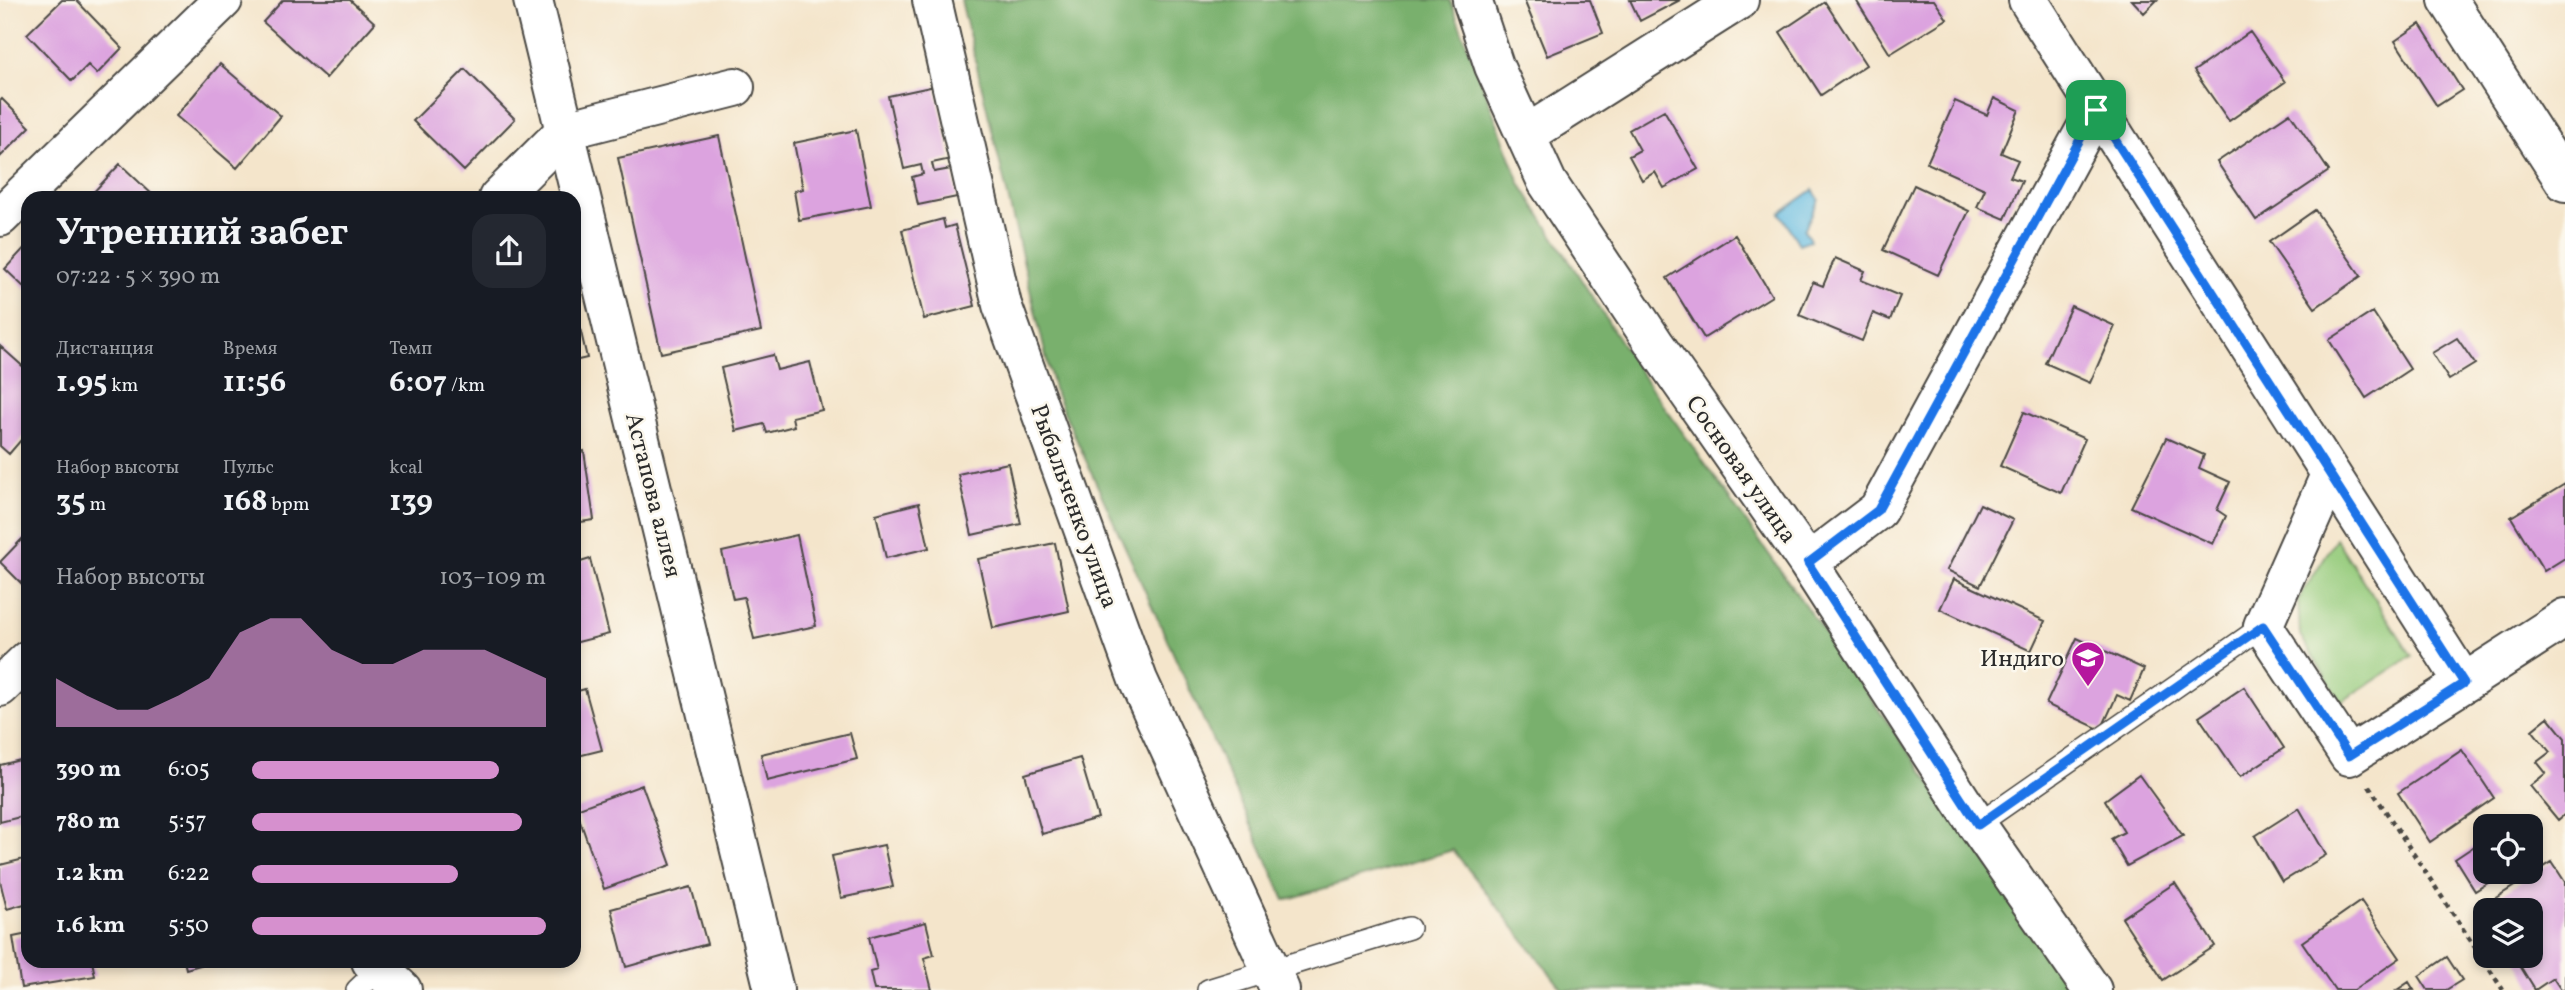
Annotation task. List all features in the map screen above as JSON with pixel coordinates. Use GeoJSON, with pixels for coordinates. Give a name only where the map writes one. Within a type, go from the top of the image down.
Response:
{"type":"FeatureCollection","features":[{"type":"Feature","properties":{"kind":"street"},"geometry":{"type":"LineString","coordinates":[[27,191],[223,0]]}},
{"type":"Feature","properties":{"kind":"street","name":"Астапова аллея"},"geometry":{"type":"LineString","coordinates":[[533,0],[581,191]]}},
{"type":"Feature","properties":{"kind":"street","name":"Рыбальченко улица"},"geometry":{"type":"LineString","coordinates":[[932,0],[1002,305],[1138,680],[1276,981]]}},
{"type":"Feature","properties":{"kind":"street","name":"Сосновая улица"},"geometry":{"type":"LineString","coordinates":[[1472,0],[1494,66],[1547,182],[1656,346],[1808,563],[1978,825],[2092,990]]}},
{"type":"Feature","properties":{"kind":"street"},"geometry":{"type":"LineString","coordinates":[[1526,135],[1739,0]]}},
{"type":"Feature","properties":{"kind":"street"},"geometry":{"type":"LineString","coordinates":[[2028,0],[2464,683]]}},
{"type":"Feature","properties":{"kind":"street"},"geometry":{"type":"LineString","coordinates":[[2448,0],[2565,182]]}},
{"type":"Feature","properties":{"kind":"street"},"geometry":{"type":"LineString","coordinates":[[505,191],[566,130],[735,87]]}},
{"type":"Feature","properties":{"kind":"street"},"geometry":{"type":"LineString","coordinates":[[1808,563],[1878,510],[2096,110]]}},
{"type":"Feature","properties":{"kind":"street","name":"Астапова аллея"},"geometry":{"type":"LineString","coordinates":[[581,192],[774,990]]}},
{"type":"Feature","properties":{"kind":"street"},"geometry":{"type":"LineString","coordinates":[[0,217],[21,197]]}},
{"type":"Feature","properties":{"kind":"street"},"geometry":{"type":"LineString","coordinates":[[2330,475],[2263,626],[2349,756],[2565,618]]}},
{"type":"Feature","properties":{"kind":"street"},"geometry":{"type":"LineString","coordinates":[[0,687],[21,667]]}},
{"type":"Feature","properties":{"kind":"lane"},"geometry":{"type":"LineString","coordinates":[[1978,825],[2263,626]]}},
{"type":"Feature","properties":{"kind":"lane"},"geometry":{"type":"LineString","coordinates":[[1208,990],[1276,981],[1409,928]]}},
{"type":"Feature","properties":{"kind":"path"},"geometry":{"type":"LineString","coordinates":[[2349,756],[2503,990]]}},
{"type":"Feature","properties":{"kind":"green space"},"geometry":{"type":"Polygon","coordinates":[[[961,0],[1450,0],[1521,185],[1640,372],[2077,990],[1563,990],[1453,850],[1285,900],[1054,390],[961,0]]]}},
{"type":"Feature","properties":{"kind":"green space"},"geometry":{"type":"Polygon","coordinates":[[[2336,539],[2412,656],[2341,702],[2300,635],[2298,600],[2336,539]]]}},
{"type":"Feature","properties":{"kind":"water"},"geometry":{"type":"Polygon","coordinates":[[[1813,190],[1819,199],[1804,230],[1810,240],[1799,244],[1780,213],[1813,190]]]}},
{"type":"Feature","properties":{"kind":"building"},"geometry":{"type":"Polygon","coordinates":[[[62,0],[76,0],[122,48],[97,74],[88,65],[72,81],[27,34],[62,0]]]}},
{"type":"Feature","properties":{"kind":"building"},"geometry":{"type":"Polygon","coordinates":[[[283,0],[350,0],[375,23],[326,78],[263,22],[283,0]]]}},
{"type":"Feature","properties":{"kind":"building"},"geometry":{"type":"Polygon","coordinates":[[[1524,0],[1590,0],[1603,33],[1547,56],[1524,0]]]}},
{"type":"Feature","properties":{"kind":"building"},"geometry":{"type":"Polygon","coordinates":[[[1630,0],[1680,0],[1640,21],[1630,0]]]}},
{"type":"Feature","properties":{"kind":"building"},"geometry":{"type":"Polygon","coordinates":[[[1856,0],[1934,0],[1947,19],[1890,54],[1856,0]]]}},
{"type":"Feature","properties":{"kind":"building"},"geometry":{"type":"Polygon","coordinates":[[[2132,0],[2157,0],[2144,13],[2132,0]]]}},
{"type":"Feature","properties":{"kind":"building"},"geometry":{"type":"Polygon","coordinates":[[[1825,2],[1866,65],[1821,95],[1780,32],[1825,2]]]}},
{"type":"Feature","properties":{"kind":"building"},"geometry":{"type":"Polygon","coordinates":[[[2420,24],[2462,90],[2437,106],[2395,41],[2420,24]]]}},
{"type":"Feature","properties":{"kind":"building"},"geometry":{"type":"Polygon","coordinates":[[[2250,32],[2285,82],[2229,121],[2194,71],[2250,32]]]}},
{"type":"Feature","properties":{"kind":"building"},"geometry":{"type":"Polygon","coordinates":[[[220,64],[281,116],[237,168],[176,116],[220,64]]]}},
{"type":"Feature","properties":{"kind":"building"},"geometry":{"type":"Polygon","coordinates":[[[465,69],[515,119],[464,171],[413,121],[465,69]]]}},
{"type":"Feature","properties":{"kind":"building"},"geometry":{"type":"Polygon","coordinates":[[[935,86],[951,159],[932,163],[934,172],[951,169],[957,197],[918,205],[912,177],[923,174],[921,165],[904,169],[888,96],[935,86]]]}},
{"type":"Feature","properties":{"kind":"building"},"geometry":{"type":"Polygon","coordinates":[[[1994,98],[2019,110],[2001,153],[2018,160],[2010,177],[2022,181],[2005,219],[1977,207],[1985,189],[1927,163],[1955,101],[1987,115],[1994,98]]]}},
{"type":"Feature","properties":{"kind":"building"},"geometry":{"type":"Polygon","coordinates":[[[2,99],[30,127],[0,157],[0,101],[2,99]]]}},
{"type":"Feature","properties":{"kind":"building"},"geometry":{"type":"Polygon","coordinates":[[[1664,110],[1698,169],[1664,188],[1655,172],[1642,180],[1629,156],[1640,150],[1629,130],[1664,110]]]}},
{"type":"Feature","properties":{"kind":"building"},"geometry":{"type":"Polygon","coordinates":[[[2290,113],[2329,171],[2256,220],[2217,162],[2290,113]]]}},
{"type":"Feature","properties":{"kind":"building"},"geometry":{"type":"Polygon","coordinates":[[[856,130],[871,206],[799,220],[794,191],[803,189],[794,143],[856,130]]]}},
{"type":"Feature","properties":{"kind":"building"},"geometry":{"type":"Polygon","coordinates":[[[719,136],[761,331],[661,353],[618,158],[719,136]]]}},
{"type":"Feature","properties":{"kind":"building"},"geometry":{"type":"Polygon","coordinates":[[[120,164],[149,191],[95,191],[120,164]]]}},
{"type":"Feature","properties":{"kind":"building"},"geometry":{"type":"Polygon","coordinates":[[[1914,185],[1969,211],[1938,275],[1883,250],[1914,185]]]}},
{"type":"Feature","properties":{"kind":"building"},"geometry":{"type":"Polygon","coordinates":[[[2315,210],[2361,276],[2315,308],[2269,242],[2315,210]]]}},
{"type":"Feature","properties":{"kind":"building"},"geometry":{"type":"Polygon","coordinates":[[[943,219],[945,228],[955,225],[975,306],[924,319],[902,230],[943,219]]]}},
{"type":"Feature","properties":{"kind":"building"},"geometry":{"type":"Polygon","coordinates":[[[1735,235],[1772,296],[1704,338],[1667,278],[1735,235]]]}},
{"type":"Feature","properties":{"kind":"building"},"geometry":{"type":"Polygon","coordinates":[[[21,252],[21,284],[5,269],[21,252]]]}},
{"type":"Feature","properties":{"kind":"building"},"geometry":{"type":"Polygon","coordinates":[[[1835,258],[1865,271],[1861,280],[1900,296],[1890,320],[1873,313],[1862,341],[1799,315],[1813,282],[1823,286],[1835,258]]]}},
{"type":"Feature","properties":{"kind":"building"},"geometry":{"type":"Polygon","coordinates":[[[2071,306],[2115,326],[2090,383],[2045,363],[2071,306]]]}},
{"type":"Feature","properties":{"kind":"building"},"geometry":{"type":"Polygon","coordinates":[[[2373,312],[2410,369],[2366,398],[2329,340],[2373,312]]]}},
{"type":"Feature","properties":{"kind":"building"},"geometry":{"type":"Polygon","coordinates":[[[581,332],[587,358],[581,359],[581,332]]]}},
{"type":"Feature","properties":{"kind":"building"},"geometry":{"type":"Polygon","coordinates":[[[2457,338],[2475,364],[2449,380],[2432,353],[2457,338]]]}},
{"type":"Feature","properties":{"kind":"building"},"geometry":{"type":"Polygon","coordinates":[[[0,346],[21,365],[21,440],[9,454],[0,446],[0,346]]]}},
{"type":"Feature","properties":{"kind":"building"},"geometry":{"type":"Polygon","coordinates":[[[773,355],[777,370],[810,362],[822,410],[792,417],[794,426],[767,433],[764,424],[736,431],[721,368],[773,355]]]}},
{"type":"Feature","properties":{"kind":"building"},"geometry":{"type":"Polygon","coordinates":[[[2024,412],[2085,439],[2061,493],[2000,466],[2024,412]]]}},
{"type":"Feature","properties":{"kind":"building"},"geometry":{"type":"Polygon","coordinates":[[[2166,438],[2204,455],[2199,468],[2230,482],[2217,510],[2226,516],[2213,544],[2131,507],[2166,438]]]}},
{"type":"Feature","properties":{"kind":"building"},"geometry":{"type":"Polygon","coordinates":[[[584,451],[594,520],[581,522],[581,452],[584,451]]]}},
{"type":"Feature","properties":{"kind":"building"},"geometry":{"type":"Polygon","coordinates":[[[1008,463],[1021,524],[972,535],[958,474],[1008,463]]]}},
{"type":"Feature","properties":{"kind":"building"},"geometry":{"type":"Polygon","coordinates":[[[2565,484],[2565,558],[2544,571],[2511,517],[2565,484]]]}},
{"type":"Feature","properties":{"kind":"building"},"geometry":{"type":"Polygon","coordinates":[[[919,503],[929,548],[886,558],[876,514],[919,503]]]}},
{"type":"Feature","properties":{"kind":"building"},"geometry":{"type":"Polygon","coordinates":[[[1980,504],[2013,520],[1980,586],[1947,570],[1980,504]]]}},
{"type":"Feature","properties":{"kind":"building"},"geometry":{"type":"Polygon","coordinates":[[[797,535],[816,626],[754,639],[744,597],[733,599],[722,552],[797,535]]]}},
{"type":"Feature","properties":{"kind":"building"},"geometry":{"type":"Polygon","coordinates":[[[21,540],[21,583],[0,562],[21,540]]]}},
{"type":"Feature","properties":{"kind":"building"},"geometry":{"type":"Polygon","coordinates":[[[1055,543],[1069,611],[993,628],[978,559],[1055,543]]]}},
{"type":"Feature","properties":{"kind":"building"},"geometry":{"type":"Polygon","coordinates":[[[590,559],[609,634],[581,641],[581,562],[590,559]]]}},
{"type":"Feature","properties":{"kind":"building"},"geometry":{"type":"Polygon","coordinates":[[[1954,579],[2045,621],[2031,651],[1940,609],[1954,579]]]}},
{"type":"Feature","properties":{"kind":"building"},"geometry":{"type":"Polygon","coordinates":[[[2077,638],[2144,669],[2130,701],[2117,695],[2101,730],[2046,704],[2077,638]]]}},
{"type":"Feature","properties":{"kind":"building"},"geometry":{"type":"Polygon","coordinates":[[[2244,687],[2284,748],[2240,777],[2199,717],[2244,687]]]}},
{"type":"Feature","properties":{"kind":"building"},"geometry":{"type":"Polygon","coordinates":[[[585,689],[602,750],[581,755],[581,690],[585,689]]]}},
{"type":"Feature","properties":{"kind":"building"},"geometry":{"type":"Polygon","coordinates":[[[2548,717],[2565,738],[2565,814],[2558,820],[2530,786],[2546,773],[2537,762],[2550,752],[2532,730],[2548,717]]]}},
{"type":"Feature","properties":{"kind":"building"},"geometry":{"type":"Polygon","coordinates":[[[850,733],[857,759],[767,781],[761,754],[850,733]]]}},
{"type":"Feature","properties":{"kind":"building"},"geometry":{"type":"Polygon","coordinates":[[[2462,750],[2494,798],[2430,842],[2398,793],[2462,750]]]}},
{"type":"Feature","properties":{"kind":"building"},"geometry":{"type":"Polygon","coordinates":[[[1080,758],[1098,818],[1042,834],[1025,774],[1080,758]]]}},
{"type":"Feature","properties":{"kind":"building"},"geometry":{"type":"Polygon","coordinates":[[[21,760],[21,817],[0,822],[0,765],[21,760]]]}},
{"type":"Feature","properties":{"kind":"building"},"geometry":{"type":"Polygon","coordinates":[[[2139,775],[2183,836],[2127,866],[2111,839],[2124,832],[2105,800],[2139,775]]]}},
{"type":"Feature","properties":{"kind":"building"},"geometry":{"type":"Polygon","coordinates":[[[642,785],[671,865],[604,889],[581,823],[581,807],[642,785]]]}},
{"type":"Feature","properties":{"kind":"building"},"geometry":{"type":"Polygon","coordinates":[[[2299,808],[2326,855],[2282,882],[2255,836],[2299,808]]]}},
{"type":"Feature","properties":{"kind":"building"},"geometry":{"type":"Polygon","coordinates":[[[884,845],[893,887],[841,898],[832,856],[884,845]]]}},
{"type":"Feature","properties":{"kind":"building"},"geometry":{"type":"Polygon","coordinates":[[[2473,847],[2473,884],[2486,884],[2475,891],[2455,859],[2473,847]]]}},
{"type":"Feature","properties":{"kind":"building"},"geometry":{"type":"Polygon","coordinates":[[[21,860],[21,905],[7,909],[0,881],[0,865],[21,860]]]}},
{"type":"Feature","properties":{"kind":"building"},"geometry":{"type":"Polygon","coordinates":[[[2552,862],[2565,882],[2565,990],[2561,990],[2553,978],[2535,990],[2521,968],[2543,968],[2543,898],[2496,898],[2518,884],[2543,884],[2543,868],[2552,862]]]}},
{"type":"Feature","properties":{"kind":"building"},"geometry":{"type":"Polygon","coordinates":[[[2175,883],[2215,946],[2163,980],[2122,918],[2175,883]]]}},
{"type":"Feature","properties":{"kind":"building"},"geometry":{"type":"Polygon","coordinates":[[[691,887],[707,944],[626,967],[611,909],[691,887]]]}},
{"type":"Feature","properties":{"kind":"building"},"geometry":{"type":"Polygon","coordinates":[[[2361,901],[2400,958],[2354,990],[2335,990],[2302,942],[2361,901]]]}},
{"type":"Feature","properties":{"kind":"building"},"geometry":{"type":"Polygon","coordinates":[[[926,922],[934,955],[924,958],[932,990],[874,990],[870,972],[877,970],[869,937],[926,922]]]}},
{"type":"Feature","properties":{"kind":"building"},"geometry":{"type":"Polygon","coordinates":[[[21,935],[21,968],[93,968],[95,976],[21,988],[13,937],[21,935]]]}},
{"type":"Feature","properties":{"kind":"building"},"geometry":{"type":"Polygon","coordinates":[[[2447,957],[2462,980],[2446,990],[2428,990],[2419,976],[2447,957]]]}},
{"type":"Feature","properties":{"kind":"building"},"geometry":{"type":"Polygon","coordinates":[[[2409,982],[2414,990],[2397,990],[2409,982]]]}},
{"type":"Feature","properties":{"kind":"place","name":"Индиго"},"geometry":{"type":"Point","coordinates":[2088,688]}},
{"type":"Feature","properties":{"kind":"route"},"geometry":{"type":"LineString","coordinates":[[2096,110],[2464,683],[2349,756],[2263,626],[1978,825],[1808,563],[1878,510],[2096,110]]}}]}
